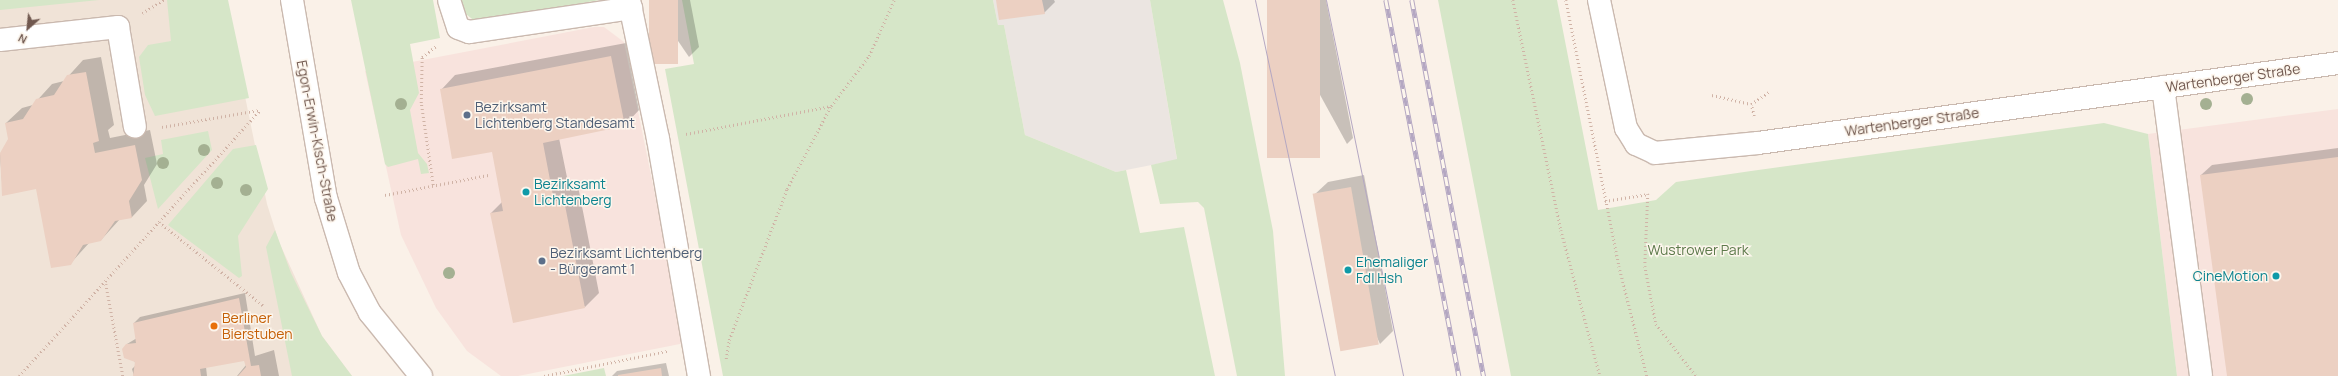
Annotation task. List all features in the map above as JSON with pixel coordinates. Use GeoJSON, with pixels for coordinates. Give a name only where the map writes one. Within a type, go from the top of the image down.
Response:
{"type":"FeatureCollection","features":[{"type":"Feature","properties":{"kind":"street","name":"Egon-Erwin-Kisch-Straße"},"geometry":{"type":"LineString","coordinates":[[292,0],[326,198],[349,273],[370,313],[421,376]]}},
{"type":"Feature","properties":{"kind":"street"},"geometry":{"type":"LineString","coordinates":[[449,0],[458,28],[469,32],[630,4],[658,139],[699,376]]}},
{"type":"Feature","properties":{"kind":"street","name":"Wartenberger Straße"},"geometry":{"type":"LineString","coordinates":[[1599,0],[1626,128],[1636,144],[1655,153],[1758,143],[2338,63]]}},
{"type":"Feature","properties":{"kind":"street"},"geometry":{"type":"LineString","coordinates":[[0,40],[118,26],[134,127]]}},
{"type":"Feature","properties":{"kind":"street"},"geometry":{"type":"LineString","coordinates":[[2163,87],[2201,376]]}},
{"type":"Feature","properties":{"kind":"path"},"geometry":{"type":"LineString","coordinates":[[725,362],[729,340],[787,189],[831,106],[869,56],[894,0]]}},
{"type":"Feature","properties":{"kind":"path"},"geometry":{"type":"LineString","coordinates":[[1513,0],[1561,230],[1600,376]]}},
{"type":"Feature","properties":{"kind":"path"},"geometry":{"type":"LineString","coordinates":[[1566,0],[1606,202],[1647,376]]}},
{"type":"Feature","properties":{"kind":"path"},"geometry":{"type":"LineString","coordinates":[[433,186],[421,103],[422,57],[458,28]]}},
{"type":"Feature","properties":{"kind":"path"},"geometry":{"type":"LineString","coordinates":[[1712,95],[1751,104],[1770,92]]}},
{"type":"Feature","properties":{"kind":"path"},"geometry":{"type":"LineString","coordinates":[[1751,104],[1755,122]]}},
{"type":"Feature","properties":{"kind":"path"},"geometry":{"type":"LineString","coordinates":[[658,139],[831,106]]}},
{"type":"Feature","properties":{"kind":"path"},"geometry":{"type":"LineString","coordinates":[[19,376],[106,284],[159,222],[260,110],[142,130],[134,127]]}},
{"type":"Feature","properties":{"kind":"path"},"geometry":{"type":"LineString","coordinates":[[385,195],[488,175]]}},
{"type":"Feature","properties":{"kind":"path"},"geometry":{"type":"LineString","coordinates":[[1606,202],[1648,194],[1646,266],[1656,324],[1696,376]]}},
{"type":"Feature","properties":{"kind":"path"},"geometry":{"type":"LineString","coordinates":[[159,222],[264,306]]}},
{"type":"Feature","properties":{"kind":"path"},"geometry":{"type":"LineString","coordinates":[[106,284],[123,376]]}},
{"type":"Feature","properties":{"kind":"path"},"geometry":{"type":"LineString","coordinates":[[544,376],[693,347]]}},
{"type":"Feature","properties":{"kind":"shaded area"},"geometry":{"type":"Polygon","coordinates":[[[0,0],[218,0],[228,13],[267,204],[279,242],[322,336],[352,376],[0,376],[0,0]]]}},
{"type":"Feature","properties":{"kind":"shaded area"},"geometry":{"type":"Polygon","coordinates":[[[993,0],[1150,0],[1177,160],[1116,172],[1025,135],[1004,25],[998,25],[993,0]]]}},
{"type":"Feature","properties":{"kind":"shaded area"},"geometry":{"type":"Polygon","coordinates":[[[594,27],[604,27],[624,42],[685,343],[518,376],[501,376],[467,351],[436,308],[401,235],[365,71],[594,27]]]}},
{"type":"Feature","properties":{"kind":"shaded area"},"geometry":{"type":"Polygon","coordinates":[[[2338,109],[2338,376],[2177,376],[2148,134],[2338,109]]]}},
{"type":"Feature","properties":{"kind":"green space"},"geometry":{"type":"Polygon","coordinates":[[[0,0],[99,0],[0,10],[0,0]]]}},
{"type":"Feature","properties":{"kind":"green space"},"geometry":{"type":"Polygon","coordinates":[[[167,0],[228,0],[249,98],[155,116],[145,95],[139,57],[148,45],[171,41],[167,0]]]}},
{"type":"Feature","properties":{"kind":"green space"},"geometry":{"type":"Polygon","coordinates":[[[351,0],[433,0],[440,38],[410,44],[419,93],[410,110],[418,153],[427,164],[429,173],[421,174],[418,159],[388,167],[385,164],[351,0]]]}},
{"type":"Feature","properties":{"kind":"green space"},"geometry":{"type":"Polygon","coordinates":[[[456,0],[600,0],[476,22],[462,11],[456,0]]]}},
{"type":"Feature","properties":{"kind":"green space"},"geometry":{"type":"Polygon","coordinates":[[[682,0],[993,0],[998,25],[1004,25],[1025,135],[1116,172],[1126,170],[1140,233],[1184,227],[1215,376],[723,376],[665,69],[694,64],[682,0]]]}},
{"type":"Feature","properties":{"kind":"green space"},"geometry":{"type":"Polygon","coordinates":[[[1150,0],[1223,0],[1240,63],[1273,231],[1285,376],[1237,376],[1204,208],[1198,202],[1160,204],[1151,165],[1177,159],[1150,0]]]}},
{"type":"Feature","properties":{"kind":"green space","name":"Wustrower Park"},"geometry":{"type":"Polygon","coordinates":[[[1438,0],[1557,0],[1598,210],[1656,200],[1676,182],[1751,171],[2104,123],[2148,134],[2177,376],[1511,376],[1438,0]]]}},
{"type":"Feature","properties":{"kind":"green space"},"geometry":{"type":"Polygon","coordinates":[[[208,131],[212,150],[158,209],[145,158],[163,154],[161,140],[208,131]]]}},
{"type":"Feature","properties":{"kind":"green space"},"geometry":{"type":"Polygon","coordinates":[[[256,145],[268,189],[238,236],[242,276],[239,278],[168,225],[233,149],[256,145]]]}},
{"type":"Feature","properties":{"kind":"green space"},"geometry":{"type":"Polygon","coordinates":[[[275,230],[291,273],[322,336],[352,376],[292,376],[266,247],[275,230]]]}},
{"type":"Feature","properties":{"kind":"green space"},"geometry":{"type":"Polygon","coordinates":[[[604,368],[606,376],[563,376],[604,368]]]}},
{"type":"Feature","properties":{"kind":"building"},"geometry":{"type":"Polygon","coordinates":[[[649,0],[678,0],[678,64],[649,64],[649,0]]]}},
{"type":"Feature","properties":{"kind":"building"},"geometry":{"type":"Polygon","coordinates":[[[996,0],[1042,0],[1045,14],[999,20],[996,0]]]}},
{"type":"Feature","properties":{"kind":"building"},"geometry":{"type":"Polygon","coordinates":[[[1267,0],[1320,0],[1320,158],[1267,158],[1267,0]]]}},
{"type":"Feature","properties":{"kind":"building","name":"Bezirksamt Lichtenberg"},"geometry":{"type":"Polygon","coordinates":[[[611,56],[625,126],[543,143],[554,201],[564,200],[585,308],[513,323],[490,213],[503,211],[492,152],[452,159],[440,89],[611,56]]]}},
{"type":"Feature","properties":{"kind":"building"},"geometry":{"type":"Polygon","coordinates":[[[86,72],[99,141],[93,143],[95,153],[135,145],[142,180],[129,201],[132,218],[115,221],[101,241],[83,245],[71,265],[51,268],[36,189],[2,196],[0,153],[8,139],[5,123],[23,119],[36,99],[54,95],[67,75],[86,72]]]}},
{"type":"Feature","properties":{"kind":"building","name":"CineMotion"},"geometry":{"type":"Polygon","coordinates":[[[2338,157],[2338,376],[2227,376],[2200,175],[2338,157]]]}},
{"type":"Feature","properties":{"kind":"building","name":"Ehemaliger Fdl Hsh"},"geometry":{"type":"Polygon","coordinates":[[[1351,187],[1379,345],[1340,351],[1313,194],[1351,187]]]}},
{"type":"Feature","properties":{"kind":"building","name":"Berliner Bierstuben"},"geometry":{"type":"Polygon","coordinates":[[[239,298],[251,366],[259,365],[261,376],[238,376],[246,367],[244,361],[200,369],[201,376],[133,376],[135,362],[124,358],[122,349],[126,344],[136,343],[133,323],[239,298]]]}},
{"type":"Feature","properties":{"kind":"building"},"geometry":{"type":"Polygon","coordinates":[[[661,368],[662,376],[618,376],[618,375],[661,368]]]}},
{"type":"Feature","properties":{"kind":"tram line"},"geometry":{"type":"LineString","coordinates":[[1255,0],[1335,376]]}},
{"type":"Feature","properties":{"kind":"tram line"},"geometry":{"type":"LineString","coordinates":[[1326,0],[1403,376]]}},
{"type":"Feature","properties":{"kind":"railway"},"geometry":{"type":"LineString","coordinates":[[1386,0],[1459,376]]}},
{"type":"Feature","properties":{"kind":"railway"},"geometry":{"type":"LineString","coordinates":[[1412,0],[1484,376]]}},
{"type":"Feature","properties":{"kind":"place","name":"Bezirksamt Lichtenberg Standesamt"},"geometry":{"type":"Point","coordinates":[467,115]}},
{"type":"Feature","properties":{"kind":"place","name":"Bezirksamt Lichtenberg"},"geometry":{"type":"Point","coordinates":[526,192]}},
{"type":"Feature","properties":{"kind":"place","name":"Bezirksamt Lichtenberg - Bürgeramt 1"},"geometry":{"type":"Point","coordinates":[542,261]}},
{"type":"Feature","properties":{"kind":"place","name":"Ehemaliger Fdl Hsh"},"geometry":{"type":"Point","coordinates":[1348,270]}},
{"type":"Feature","properties":{"kind":"place","name":"CineMotion"},"geometry":{"type":"Point","coordinates":[2276,276]}},
{"type":"Feature","properties":{"kind":"place","name":"Berliner Bierstuben"},"geometry":{"type":"Point","coordinates":[214,326]}}]}
